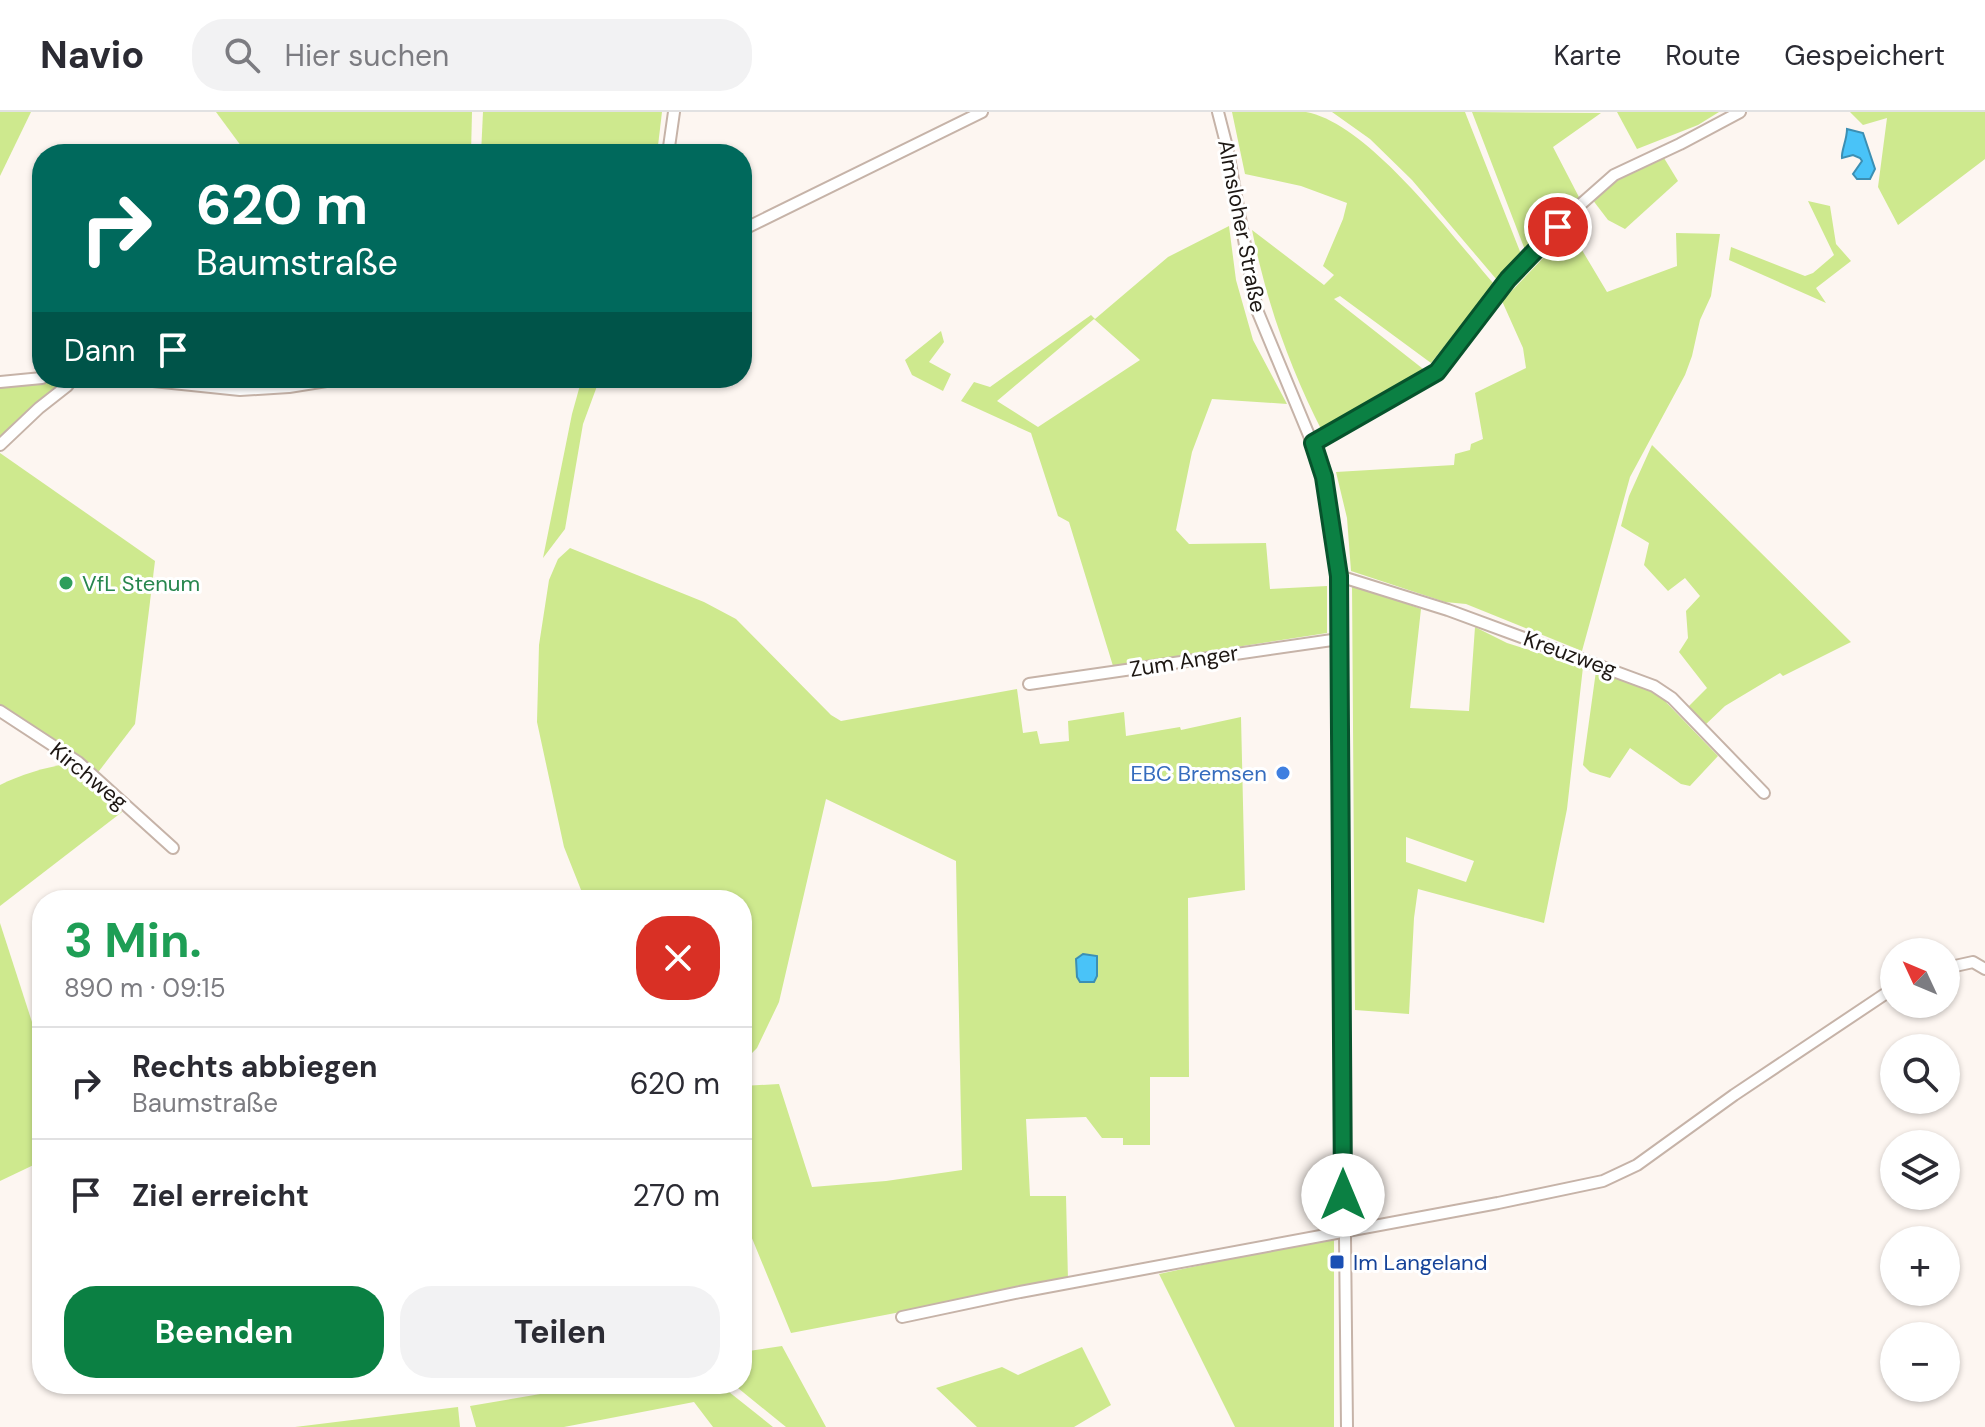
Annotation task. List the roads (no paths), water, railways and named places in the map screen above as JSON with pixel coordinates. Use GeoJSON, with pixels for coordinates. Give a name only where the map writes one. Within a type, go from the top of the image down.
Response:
{"type":"FeatureCollection","features":[{"type":"Feature","properties":{"kind":"street"},"geometry":{"type":"LineString","coordinates":[[669,144],[674,112]]}},
{"type":"Feature","properties":{"kind":"street"},"geometry":{"type":"LineString","coordinates":[[752,225],[982,112]]}},
{"type":"Feature","properties":{"kind":"street"},"geometry":{"type":"LineString","coordinates":[[1313,443],[1437,372],[1508,279],[1614,175],[1740,112]]}},
{"type":"Feature","properties":{"kind":"street","name":"Almsloher Straße"},"geometry":{"type":"LineString","coordinates":[[1218,114],[1257,310],[1313,443],[1324,477],[1339,576],[1347,1427]]}},
{"type":"Feature","properties":{"kind":"street"},"geometry":{"type":"LineString","coordinates":[[0,382],[32,379]]}},
{"type":"Feature","properties":{"kind":"street"},"geometry":{"type":"LineString","coordinates":[[0,445],[64,388]]}},
{"type":"Feature","properties":{"kind":"street"},"geometry":{"type":"LineString","coordinates":[[221,388],[273,388]]}},
{"type":"Feature","properties":{"kind":"street","name":"Kreuzweg"},"geometry":{"type":"LineString","coordinates":[[1339,576],[1452,611],[1654,686],[1672,698],[1764,793]]}},
{"type":"Feature","properties":{"kind":"street","name":"Zum Anger"},"geometry":{"type":"LineString","coordinates":[[1029,684],[1339,639]]}},
{"type":"Feature","properties":{"kind":"street","name":"Kirchweg"},"geometry":{"type":"LineString","coordinates":[[0,711],[78,762],[173,848]]}},
{"type":"Feature","properties":{"kind":"street"},"geometry":{"type":"LineString","coordinates":[[1960,965],[1973,962],[1985,969]]}},
{"type":"Feature","properties":{"kind":"street"},"geometry":{"type":"LineString","coordinates":[[902,1317],[1603,1181],[1637,1165],[1734,1095],[1880,997]]}},
{"type":"Feature","properties":{"kind":"water"},"geometry":{"type":"Polygon","coordinates":[[[1847,129],[1863,133],[1875,169],[1870,179],[1857,179],[1853,174],[1862,161],[1860,158],[1853,155],[1842,158],[1847,129]]]}},
{"type":"Feature","properties":{"kind":"water"},"geometry":{"type":"Polygon","coordinates":[[[1083,954],[1097,956],[1094,982],[1080,982],[1077,977],[1076,959],[1083,954]]]}},
{"type":"Feature","properties":{"kind":"waterway"},"geometry":{"type":"LineString","coordinates":[[1392,404],[1408,394]]}},
{"type":"Feature","properties":{"kind":"waterway"},"geometry":{"type":"LineString","coordinates":[[1329,442],[1375,413]]}},
{"type":"Feature","properties":{"kind":"place","name":"VfL Stenum"},"geometry":{"type":"Point","coordinates":[66,583]}},
{"type":"Feature","properties":{"kind":"place","name":"EBC Bremsen"},"geometry":{"type":"Point","coordinates":[1283,773]}},
{"type":"Feature","properties":{"kind":"place","name":"Im Langeland"},"geometry":{"type":"Point","coordinates":[1337,1262]}}]}
